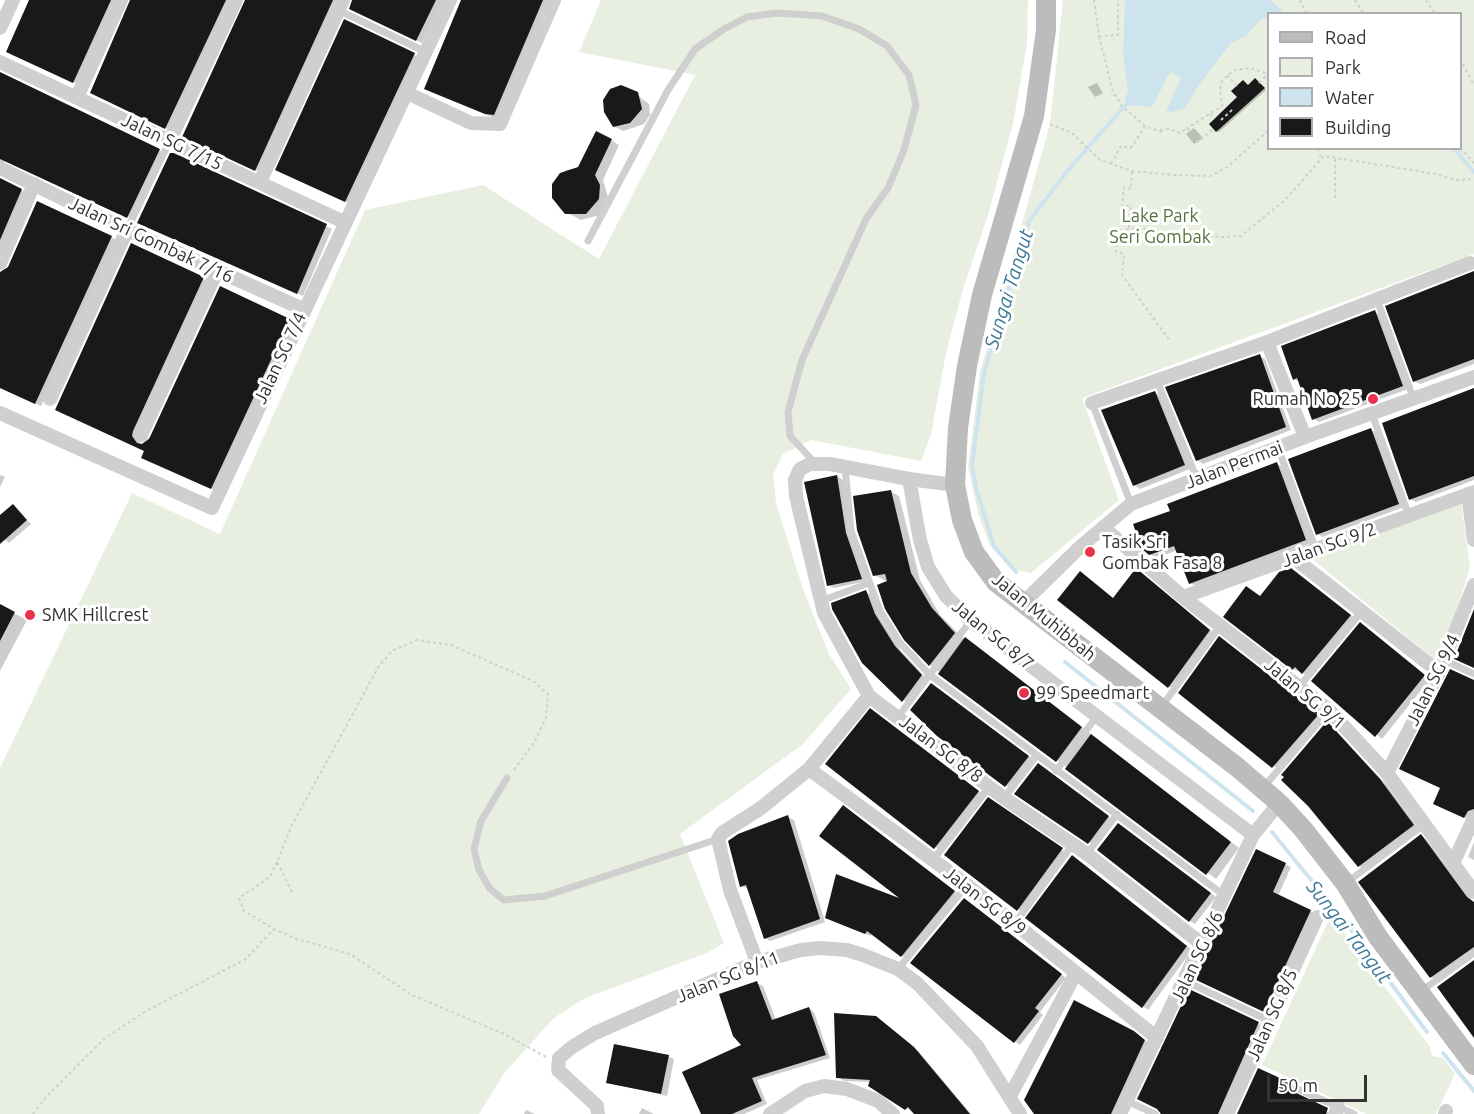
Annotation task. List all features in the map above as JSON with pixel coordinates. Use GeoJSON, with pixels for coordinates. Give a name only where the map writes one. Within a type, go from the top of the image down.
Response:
{"type":"FeatureCollection","features":[{"type":"Feature","properties":{"kind":"street"},"geometry":{"type":"LineString","coordinates":[[0,28],[13,0]]}},
{"type":"Feature","properties":{"kind":"street"},"geometry":{"type":"LineString","coordinates":[[77,97],[122,0]]}},
{"type":"Feature","properties":{"kind":"street"},"geometry":{"type":"LineString","coordinates":[[169,142],[236,0]]}},
{"type":"Feature","properties":{"kind":"street","name":"Jalan SG 7/4"},"geometry":{"type":"LineString","coordinates":[[0,413],[212,508],[303,309],[450,0]]}},
{"type":"Feature","properties":{"kind":"street"},"geometry":{"type":"LineString","coordinates":[[407,93],[471,123],[500,124],[554,0]]}},
{"type":"Feature","properties":{"kind":"street","name":"Jalan Muhibbah"},"geometry":{"type":"LineString","coordinates":[[1046,0],[1046,30],[1034,116],[982,295],[966,366],[958,428],[955,484],[962,520],[974,552],[996,582],[1279,803],[1345,883],[1378,937],[1474,1065]]}},
{"type":"Feature","properties":{"kind":"street"},"geometry":{"type":"LineString","coordinates":[[260,182],[340,5]]}},
{"type":"Feature","properties":{"kind":"street","name":"Jalan SG 7/15"},"geometry":{"type":"LineString","coordinates":[[0,62],[344,222]]}},
{"type":"Feature","properties":{"kind":"street","name":"Jalan Sri Gombak 7/16"},"geometry":{"type":"LineString","coordinates":[[0,168],[127,230],[303,309]]}},
{"type":"Feature","properties":{"kind":"street"},"geometry":{"type":"LineString","coordinates":[[0,263],[34,184]]}},
{"type":"Feature","properties":{"kind":"street"},"geometry":{"type":"LineString","coordinates":[[50,399],[127,230]]}},
{"type":"Feature","properties":{"kind":"street"},"geometry":{"type":"LineString","coordinates":[[1092,404],[1267,342],[1470,263]]}},
{"type":"Feature","properties":{"kind":"street"},"geometry":{"type":"LineString","coordinates":[[141,435],[217,271]]}},
{"type":"Feature","properties":{"kind":"street"},"geometry":{"type":"LineString","coordinates":[[1267,342],[1305,437]]}},
{"type":"Feature","properties":{"kind":"street","name":"Jalan Permai"},"geometry":{"type":"LineString","coordinates":[[1024,602],[1103,527],[1131,504],[1305,437],[1474,377]]}},
{"type":"Feature","properties":{"kind":"street"},"geometry":{"type":"LineString","coordinates":[[815,464],[955,484]]}},
{"type":"Feature","properties":{"kind":"street","name":"Jalan SG 8/8"},"geometry":{"type":"LineString","coordinates":[[815,464],[800,469],[797,474],[796,496],[820,601],[870,696],[1005,798],[1088,854],[1203,945]]}},
{"type":"Feature","properties":{"kind":"street","name":"Jalan SG 8/7"},"geometry":{"type":"LineString","coordinates":[[909,479],[920,540],[928,567],[946,596],[971,620],[1253,836]]}},
{"type":"Feature","properties":{"kind":"street"},"geometry":{"type":"LineString","coordinates":[[1471,493],[1474,540]]}},
{"type":"Feature","properties":{"kind":"street","name":"Jalan SG 9/2"},"geometry":{"type":"LineString","coordinates":[[1183,597],[1471,493]]}},
{"type":"Feature","properties":{"kind":"street","name":"Jalan SG 9/1"},"geometry":{"type":"LineString","coordinates":[[1103,527],[1183,597],[1329,710],[1387,773],[1454,861],[1474,892]]}},
{"type":"Feature","properties":{"kind":"street"},"geometry":{"type":"LineString","coordinates":[[1294,558],[1362,611],[1441,666]]}},
{"type":"Feature","properties":{"kind":"street","name":"Jalan SG 9/4"},"geometry":{"type":"LineString","coordinates":[[1387,773],[1441,666],[1474,585]]}},
{"type":"Feature","properties":{"kind":"street"},"geometry":{"type":"LineString","coordinates":[[757,962],[730,890],[718,839],[722,833],[761,808],[809,769],[870,696]]}},
{"type":"Feature","properties":{"kind":"street","name":"Jalan SG 8/9"},"geometry":{"type":"LineString","coordinates":[[809,769],[967,885],[1157,1038]]}},
{"type":"Feature","properties":{"kind":"street","name":"Jalan SG 8/6"},"geometry":{"type":"LineString","coordinates":[[1120,1114],[1203,945],[1253,836],[1279,803]]}},
{"type":"Feature","properties":{"kind":"street"},"geometry":{"type":"LineString","coordinates":[[1454,861],[1474,818]]}},
{"type":"Feature","properties":{"kind":"street","name":"Jalan SG 8/5"},"geometry":{"type":"LineString","coordinates":[[1227,1114],[1317,917]]}},
{"type":"Feature","properties":{"kind":"street","name":"Jalan SG 8/11"},"geometry":{"type":"LineString","coordinates":[[557,1063],[562,1054],[595,1033],[757,962],[801,950],[852,951],[897,969],[934,998],[977,1046],[1020,1114]]}},
{"type":"Feature","properties":{"kind":"street"},"geometry":{"type":"LineString","coordinates":[[1010,1096],[1076,973]]}},
{"type":"Feature","properties":{"kind":"street"},"geometry":{"type":"LineString","coordinates":[[557,1063],[560,1074],[597,1106],[598,1114]]}},
{"type":"Feature","properties":{"kind":"street"},"geometry":{"type":"LineString","coordinates":[[770,1114],[805,1091],[824,1086],[847,1089],[878,1101],[892,1114]]}},
{"type":"Feature","properties":{"kind":"lane"},"geometry":{"type":"LineString","coordinates":[[340,5],[426,52]]}},
{"type":"Feature","properties":{"kind":"lane"},"geometry":{"type":"LineString","coordinates":[[588,241],[668,90],[695,49],[724,29],[747,17],[777,13],[822,16],[859,29],[887,46],[909,75],[916,105],[904,150],[888,188],[866,219],[802,360],[788,412],[790,436],[815,464]]}},
{"type":"Feature","properties":{"kind":"lane"},"geometry":{"type":"LineString","coordinates":[[127,230],[169,142]]}},
{"type":"Feature","properties":{"kind":"lane"},"geometry":{"type":"LineString","coordinates":[[1377,300],[1414,400]]}},
{"type":"Feature","properties":{"kind":"lane"},"geometry":{"type":"LineString","coordinates":[[1157,381],[1197,480]]}},
{"type":"Feature","properties":{"kind":"lane"},"geometry":{"type":"LineString","coordinates":[[1092,404],[1131,504]]}},
{"type":"Feature","properties":{"kind":"lane"},"geometry":{"type":"LineString","coordinates":[[1372,414],[1409,516]]}},
{"type":"Feature","properties":{"kind":"lane"},"geometry":{"type":"LineString","coordinates":[[1278,448],[1316,550]]}},
{"type":"Feature","properties":{"kind":"lane"},"geometry":{"type":"LineString","coordinates":[[845,467],[851,531],[880,611],[900,643],[930,675],[1225,896]]}},
{"type":"Feature","properties":{"kind":"lane"},"geometry":{"type":"LineString","coordinates":[[820,601],[869,584]]}},
{"type":"Feature","properties":{"kind":"lane"},"geometry":{"type":"LineString","coordinates":[[1299,687],[1362,611]]}},
{"type":"Feature","properties":{"kind":"lane"},"geometry":{"type":"LineString","coordinates":[[898,717],[971,620]]}},
{"type":"Feature","properties":{"kind":"lane"},"geometry":{"type":"LineString","coordinates":[[1160,709],[1220,626]]}},
{"type":"Feature","properties":{"kind":"lane"},"geometry":{"type":"LineString","coordinates":[[1441,666],[1474,674]]}},
{"type":"Feature","properties":{"kind":"lane"},"geometry":{"type":"LineString","coordinates":[[1263,789],[1329,710]]}},
{"type":"Feature","properties":{"kind":"lane"},"geometry":{"type":"LineString","coordinates":[[1056,771],[1097,716]]}},
{"type":"Feature","properties":{"kind":"lane"},"geometry":{"type":"LineString","coordinates":[[1005,798],[1037,755]]}},
{"type":"Feature","properties":{"kind":"lane"},"geometry":{"type":"LineString","coordinates":[[507,778],[481,821],[474,849],[479,870],[490,889],[504,900],[545,896],[718,839]]}},
{"type":"Feature","properties":{"kind":"lane"},"geometry":{"type":"LineString","coordinates":[[932,860],[990,786]]}},
{"type":"Feature","properties":{"kind":"lane"},"geometry":{"type":"LineString","coordinates":[[1088,854],[1117,814]]}},
{"type":"Feature","properties":{"kind":"lane"},"geometry":{"type":"LineString","coordinates":[[1345,883],[1426,823]]}},
{"type":"Feature","properties":{"kind":"lane"},"geometry":{"type":"LineString","coordinates":[[1015,923],[1073,844]]}},
{"type":"Feature","properties":{"kind":"lane"},"geometry":{"type":"LineString","coordinates":[[897,969],[967,885]]}},
{"type":"Feature","properties":{"kind":"lane"},"geometry":{"type":"LineString","coordinates":[[1419,993],[1474,953]]}},
{"type":"Feature","properties":{"kind":"lane"},"geometry":{"type":"LineString","coordinates":[[1185,981],[1270,1021]]}},
{"type":"Feature","properties":{"kind":"lane"},"geometry":{"type":"LineString","coordinates":[[1300,1090],[1337,1110],[1354,1114]]}},
{"type":"Feature","properties":{"kind":"lane"},"geometry":{"type":"LineString","coordinates":[[1127,1101],[1155,1114]]}},
{"type":"Feature","properties":{"kind":"path"},"geometry":{"type":"LineString","coordinates":[[1094,0],[1099,36],[1110,82],[1122,106],[1144,126],[1164,133]]}},
{"type":"Feature","properties":{"kind":"path"},"geometry":{"type":"LineString","coordinates":[[1099,36],[1118,35],[1118,0]]}},
{"type":"Feature","properties":{"kind":"path"},"geometry":{"type":"LineString","coordinates":[[1462,61],[1474,85]]}},
{"type":"Feature","properties":{"kind":"path"},"geometry":{"type":"LineString","coordinates":[[1157,131],[1169,129],[1180,133],[1222,106],[1220,89],[1227,75],[1242,67],[1258,69],[1267,74]]}},
{"type":"Feature","properties":{"kind":"path"},"geometry":{"type":"LineString","coordinates":[[1227,75],[1237,86]]}},
{"type":"Feature","properties":{"kind":"path"},"geometry":{"type":"LineString","coordinates":[[1259,83],[1267,75]]}},
{"type":"Feature","properties":{"kind":"path"},"geometry":{"type":"LineString","coordinates":[[1221,120],[1233,109]]}},
{"type":"Feature","properties":{"kind":"path"},"geometry":{"type":"LineString","coordinates":[[1210,114],[1214,119]]}},
{"type":"Feature","properties":{"kind":"path"},"geometry":{"type":"LineString","coordinates":[[1050,124],[1072,133],[1091,153],[1132,171],[1211,176],[1227,167],[1267,133]]}},
{"type":"Feature","properties":{"kind":"path"},"geometry":{"type":"LineString","coordinates":[[1112,164],[1121,146],[1131,148],[1144,126]]}},
{"type":"Feature","properties":{"kind":"path"},"geometry":{"type":"LineString","coordinates":[[1197,140],[1198,142],[1214,129]]}},
{"type":"Feature","properties":{"kind":"path"},"geometry":{"type":"LineString","coordinates":[[1462,149],[1474,163]]}},
{"type":"Feature","properties":{"kind":"path"},"geometry":{"type":"LineString","coordinates":[[1319,150],[1321,159]]}},
{"type":"Feature","properties":{"kind":"path"},"geometry":{"type":"LineString","coordinates":[[1108,233],[1136,228],[1222,237],[1241,236],[1285,200],[1324,156],[1437,174],[1455,180],[1474,179]]}},
{"type":"Feature","properties":{"kind":"path"},"geometry":{"type":"LineString","coordinates":[[1335,159],[1335,198]]}},
{"type":"Feature","properties":{"kind":"path"},"geometry":{"type":"LineString","coordinates":[[1129,228],[1131,206],[1122,206],[1124,188],[1131,189],[1132,171]]}},
{"type":"Feature","properties":{"kind":"path"},"geometry":{"type":"LineString","coordinates":[[1118,231],[1116,252],[1124,254],[1122,275],[1170,341]]}},
{"type":"Feature","properties":{"kind":"path"},"geometry":{"type":"LineString","coordinates":[[507,778],[534,743],[546,718],[548,694],[533,681],[492,661],[451,645],[417,640],[392,651],[380,666],[292,825],[270,877],[239,898],[244,911],[274,929],[297,939],[351,954],[412,995],[506,1035],[557,1063]]}},
{"type":"Feature","properties":{"kind":"path"},"geometry":{"type":"LineString","coordinates":[[278,862],[292,892]]}},
{"type":"Feature","properties":{"kind":"path"},"geometry":{"type":"LineString","coordinates":[[33,1114],[46,1097],[104,1039],[146,1011],[246,959],[274,929]]}},
{"type":"Feature","properties":{"kind":"green space"},"geometry":{"type":"Polygon","coordinates":[[[601,0],[1028,0],[1027,43],[1013,124],[988,215],[963,289],[946,353],[931,435],[921,461],[811,440],[783,454],[773,475],[776,503],[802,586],[829,654],[851,689],[803,744],[680,834],[724,943],[707,953],[585,998],[554,1018],[505,1072],[479,1114],[0,1114],[0,768],[132,493],[220,534],[365,210],[483,185],[599,259],[695,75],[579,52],[601,0]]]}},
{"type":"Feature","properties":{"kind":"green space","name":"Lake Park Seri Gombak"},"geometry":{"type":"Polygon","coordinates":[[[1063,0],[1474,0],[1474,254],[1082,398],[1119,500],[1031,573],[1011,569],[990,546],[978,513],[968,467],[980,372],[1050,124],[1063,0]]]}},
{"type":"Feature","properties":{"kind":"green space"},"geometry":{"type":"Polygon","coordinates":[[[1461,502],[1470,566],[1456,615],[1434,659],[1311,558],[1461,502]]]}},
{"type":"Feature","properties":{"kind":"green space"},"geometry":{"type":"Polygon","coordinates":[[[1331,915],[1430,1047],[1432,1056],[1443,1058],[1455,1074],[1436,1114],[1366,1114],[1262,1065],[1331,915]]]}},
{"type":"Feature","properties":{"kind":"water"},"geometry":{"type":"Polygon","coordinates":[[[1125,0],[1270,0],[1283,11],[1267,12],[1267,17],[1260,20],[1245,37],[1231,43],[1198,86],[1185,108],[1172,112],[1166,111],[1181,78],[1170,72],[1152,107],[1127,105],[1125,99],[1128,91],[1123,55],[1125,0]]]}},
{"type":"Feature","properties":{"kind":"building"},"geometry":{"type":"Polygon","coordinates":[[[29,0],[111,0],[73,83],[6,52],[29,0]]]}},
{"type":"Feature","properties":{"kind":"building"},"geometry":{"type":"Polygon","coordinates":[[[130,0],[226,0],[165,129],[90,93],[130,0]]]}},
{"type":"Feature","properties":{"kind":"building"},"geometry":{"type":"Polygon","coordinates":[[[245,0],[333,0],[255,171],[182,137],[245,0]]]}},
{"type":"Feature","properties":{"kind":"building"},"geometry":{"type":"Polygon","coordinates":[[[352,0],[436,0],[416,41],[349,9],[352,0]]]}},
{"type":"Feature","properties":{"kind":"building"},"geometry":{"type":"Polygon","coordinates":[[[461,0],[543,0],[494,115],[485,114],[424,89],[461,0]]]}},
{"type":"Feature","properties":{"kind":"building"},"geometry":{"type":"Polygon","coordinates":[[[344,19],[415,53],[345,202],[275,170],[344,19]]]}},
{"type":"Feature","properties":{"kind":"building"},"geometry":{"type":"Polygon","coordinates":[[[0,72],[160,149],[127,218],[0,159],[0,72]]]}},
{"type":"Feature","properties":{"kind":"building"},"geometry":{"type":"Polygon","coordinates":[[[1255,78],[1265,88],[1216,132],[1209,124],[1237,97],[1231,91],[1243,80],[1248,85],[1255,78]]]}},
{"type":"Feature","properties":{"kind":"building"},"geometry":{"type":"Polygon","coordinates":[[[621,85],[638,92],[642,109],[630,123],[613,127],[604,112],[603,100],[610,89],[621,85]]]}},
{"type":"Feature","properties":{"kind":"building"},"geometry":{"type":"Polygon","coordinates":[[[596,131],[612,139],[595,175],[600,185],[599,199],[586,214],[565,214],[552,198],[552,184],[560,173],[578,167],[596,131]]]}},
{"type":"Feature","properties":{"kind":"building"},"geometry":{"type":"Polygon","coordinates":[[[170,153],[327,224],[297,294],[137,223],[170,153]]]}},
{"type":"Feature","properties":{"kind":"building"},"geometry":{"type":"Polygon","coordinates":[[[0,178],[22,189],[0,240],[0,178]]]}},
{"type":"Feature","properties":{"kind":"building"},"geometry":{"type":"Polygon","coordinates":[[[37,201],[112,236],[35,404],[0,388],[0,272],[8,267],[37,201]]]}},
{"type":"Feature","properties":{"kind":"building"},"geometry":{"type":"Polygon","coordinates":[[[131,243],[204,277],[133,431],[132,436],[137,443],[142,444],[149,439],[220,286],[290,319],[211,489],[141,458],[144,451],[55,410],[131,243]]]}},
{"type":"Feature","properties":{"kind":"building"},"geometry":{"type":"Polygon","coordinates":[[[1474,271],[1474,359],[1413,382],[1385,306],[1474,271]]]}},
{"type":"Feature","properties":{"kind":"building"},"geometry":{"type":"Polygon","coordinates":[[[1375,310],[1403,386],[1312,420],[1297,378],[1293,380],[1281,346],[1375,310]]]}},
{"type":"Feature","properties":{"kind":"building"},"geometry":{"type":"Polygon","coordinates":[[[1260,354],[1286,427],[1196,461],[1165,387],[1260,354]]]}},
{"type":"Feature","properties":{"kind":"building"},"geometry":{"type":"Polygon","coordinates":[[[1474,388],[1474,476],[1409,500],[1382,423],[1474,388]]]}},
{"type":"Feature","properties":{"kind":"building"},"geometry":{"type":"Polygon","coordinates":[[[1155,391],[1185,465],[1133,486],[1101,410],[1155,391]]]}},
{"type":"Feature","properties":{"kind":"building"},"geometry":{"type":"Polygon","coordinates":[[[1371,428],[1399,504],[1316,535],[1288,459],[1371,428]]]}},
{"type":"Feature","properties":{"kind":"building"},"geometry":{"type":"Polygon","coordinates":[[[1277,462],[1306,540],[1189,584],[1174,546],[1149,555],[1142,549],[1133,524],[1170,511],[1167,504],[1277,462]]]}},
{"type":"Feature","properties":{"kind":"building"},"geometry":{"type":"Polygon","coordinates":[[[837,475],[846,533],[862,579],[827,586],[804,482],[837,475]]]}},
{"type":"Feature","properties":{"kind":"building"},"geometry":{"type":"Polygon","coordinates":[[[891,490],[911,573],[932,608],[955,633],[929,666],[904,640],[885,609],[877,585],[887,581],[885,574],[873,576],[857,530],[853,496],[891,490]]]}},
{"type":"Feature","properties":{"kind":"building"},"geometry":{"type":"Polygon","coordinates":[[[13,504],[27,520],[0,544],[0,515],[13,504]]]}},
{"type":"Feature","properties":{"kind":"building"},"geometry":{"type":"Polygon","coordinates":[[[1136,568],[1210,630],[1168,688],[1057,600],[1080,571],[1113,598],[1136,568]]]}},
{"type":"Feature","properties":{"kind":"building"},"geometry":{"type":"Polygon","coordinates":[[[1291,568],[1351,615],[1302,674],[1295,667],[1292,670],[1223,617],[1246,586],[1260,596],[1279,572],[1291,568]]]}},
{"type":"Feature","properties":{"kind":"building"},"geometry":{"type":"Polygon","coordinates":[[[866,590],[875,614],[895,646],[922,675],[902,702],[862,663],[832,609],[831,603],[866,590]]]}},
{"type":"Feature","properties":{"kind":"building"},"geometry":{"type":"Polygon","coordinates":[[[0,604],[15,612],[0,641],[0,604]]]}},
{"type":"Feature","properties":{"kind":"building"},"geometry":{"type":"Polygon","coordinates":[[[1474,609],[1474,668],[1454,659],[1474,609]]]}},
{"type":"Feature","properties":{"kind":"building"},"geometry":{"type":"Polygon","coordinates":[[[1360,622],[1425,675],[1375,737],[1311,681],[1360,622]]]}},
{"type":"Feature","properties":{"kind":"building"},"geometry":{"type":"Polygon","coordinates":[[[1219,636],[1319,714],[1272,768],[1178,693],[1219,636]]]}},
{"type":"Feature","properties":{"kind":"building"},"geometry":{"type":"Polygon","coordinates":[[[965,637],[1082,727],[1056,762],[938,674],[965,637]]]}},
{"type":"Feature","properties":{"kind":"building"},"geometry":{"type":"Polygon","coordinates":[[[1450,669],[1474,680],[1474,809],[1468,811],[1464,818],[1433,804],[1440,788],[1399,769],[1450,669]]]}},
{"type":"Feature","properties":{"kind":"building"},"geometry":{"type":"Polygon","coordinates":[[[931,683],[1029,756],[1005,787],[937,736],[910,710],[931,683]]]}},
{"type":"Feature","properties":{"kind":"building"},"geometry":{"type":"Polygon","coordinates":[[[870,708],[979,791],[934,849],[825,764],[870,708]]]}},
{"type":"Feature","properties":{"kind":"building"},"geometry":{"type":"Polygon","coordinates":[[[1327,721],[1380,779],[1414,825],[1358,867],[1308,806],[1281,780],[1284,777],[1281,775],[1327,721]]]}},
{"type":"Feature","properties":{"kind":"building"},"geometry":{"type":"Polygon","coordinates":[[[1091,734],[1231,842],[1206,875],[1065,769],[1091,734]]]}},
{"type":"Feature","properties":{"kind":"building"},"geometry":{"type":"Polygon","coordinates":[[[1038,763],[1109,816],[1088,844],[1014,794],[1038,763]]]}},
{"type":"Feature","properties":{"kind":"building"},"geometry":{"type":"Polygon","coordinates":[[[988,797],[1063,848],[1017,911],[944,855],[988,797]]]}},
{"type":"Feature","properties":{"kind":"building"},"geometry":{"type":"Polygon","coordinates":[[[843,805],[955,891],[901,957],[867,931],[865,934],[825,918],[836,874],[899,898],[819,836],[843,805]]]}},
{"type":"Feature","properties":{"kind":"building"},"geometry":{"type":"Polygon","coordinates":[[[788,815],[820,919],[764,939],[746,885],[740,887],[728,841],[738,834],[788,815]]]}},
{"type":"Feature","properties":{"kind":"building"},"geometry":{"type":"Polygon","coordinates":[[[1118,823],[1211,893],[1189,922],[1097,850],[1118,823]]]}},
{"type":"Feature","properties":{"kind":"building"},"geometry":{"type":"Polygon","coordinates":[[[1421,834],[1467,897],[1474,902],[1474,947],[1430,978],[1358,882],[1421,834]]]}},
{"type":"Feature","properties":{"kind":"building"},"geometry":{"type":"Polygon","coordinates":[[[1256,849],[1286,863],[1273,892],[1311,910],[1264,1012],[1194,979],[1256,849]]]}},
{"type":"Feature","properties":{"kind":"building"},"geometry":{"type":"Polygon","coordinates":[[[1072,855],[1187,946],[1142,1008],[1025,918],[1072,855]]]}},
{"type":"Feature","properties":{"kind":"building"},"geometry":{"type":"Polygon","coordinates":[[[964,898],[1062,974],[1035,1008],[1039,1011],[1014,1043],[910,963],[964,898]]]}},
{"type":"Feature","properties":{"kind":"building"},"geometry":{"type":"Polygon","coordinates":[[[1474,960],[1474,1038],[1437,987],[1474,960]]]}},
{"type":"Feature","properties":{"kind":"building"},"geometry":{"type":"Polygon","coordinates":[[[757,981],[772,1020],[809,1007],[826,1055],[752,1078],[762,1101],[732,1114],[701,1114],[682,1072],[741,1045],[733,1036],[719,994],[757,981]]]}},
{"type":"Feature","properties":{"kind":"building"},"geometry":{"type":"Polygon","coordinates":[[[1189,989],[1259,1022],[1218,1114],[1161,1114],[1157,1109],[1137,1099],[1189,989]]]}},
{"type":"Feature","properties":{"kind":"building"},"geometry":{"type":"Polygon","coordinates":[[[1074,1000],[1134,1031],[1145,1040],[1111,1114],[1034,1114],[1024,1100],[1074,1000]]]}},
{"type":"Feature","properties":{"kind":"building"},"geometry":{"type":"Polygon","coordinates":[[[834,1013],[876,1016],[914,1047],[970,1114],[914,1114],[908,1107],[905,1110],[868,1086],[870,1080],[836,1078],[834,1013]]]}},
{"type":"Feature","properties":{"kind":"building"},"geometry":{"type":"Polygon","coordinates":[[[614,1044],[669,1055],[661,1094],[606,1083],[614,1044]]]}},
{"type":"Feature","properties":{"kind":"building"},"geometry":{"type":"Polygon","coordinates":[[[1258,1068],[1293,1084],[1290,1090],[1328,1108],[1326,1114],[1237,1114],[1258,1068]]]}},
{"type":"Feature","properties":{"kind":"waterway","name":"Sungai Tangut"},"geometry":{"type":"LineString","coordinates":[[1016,572],[994,546],[976,488],[972,466],[984,373],[1029,221],[1069,169],[1128,102]]}},
{"type":"Feature","properties":{"kind":"waterway"},"geometry":{"type":"LineString","coordinates":[[1456,150],[1474,172]]}},
{"type":"Feature","properties":{"kind":"waterway","name":"Sungai Tangut"},"geometry":{"type":"LineString","coordinates":[[1065,662],[1253,811]]}},
{"type":"Feature","properties":{"kind":"waterway","name":"Sungai Tangut"},"geometry":{"type":"LineString","coordinates":[[1272,832],[1347,924],[1427,1032]]}},
{"type":"Feature","properties":{"kind":"waterway","name":"Sungai Tangut"},"geometry":{"type":"LineString","coordinates":[[1443,1053],[1474,1091]]}},
{"type":"Feature","properties":{"kind":"place","name":"Rumah No 25"},"geometry":{"type":"Point","coordinates":[1373,399]}},
{"type":"Feature","properties":{"kind":"place","name":"Tasik Sri Gombak Fasa 8"},"geometry":{"type":"Point","coordinates":[1090,552]}},
{"type":"Feature","properties":{"kind":"place","name":"SMK Hillcrest"},"geometry":{"type":"Point","coordinates":[30,615]}},
{"type":"Feature","properties":{"kind":"place","name":"99 Speedmart"},"geometry":{"type":"Point","coordinates":[1024,693]}}]}
